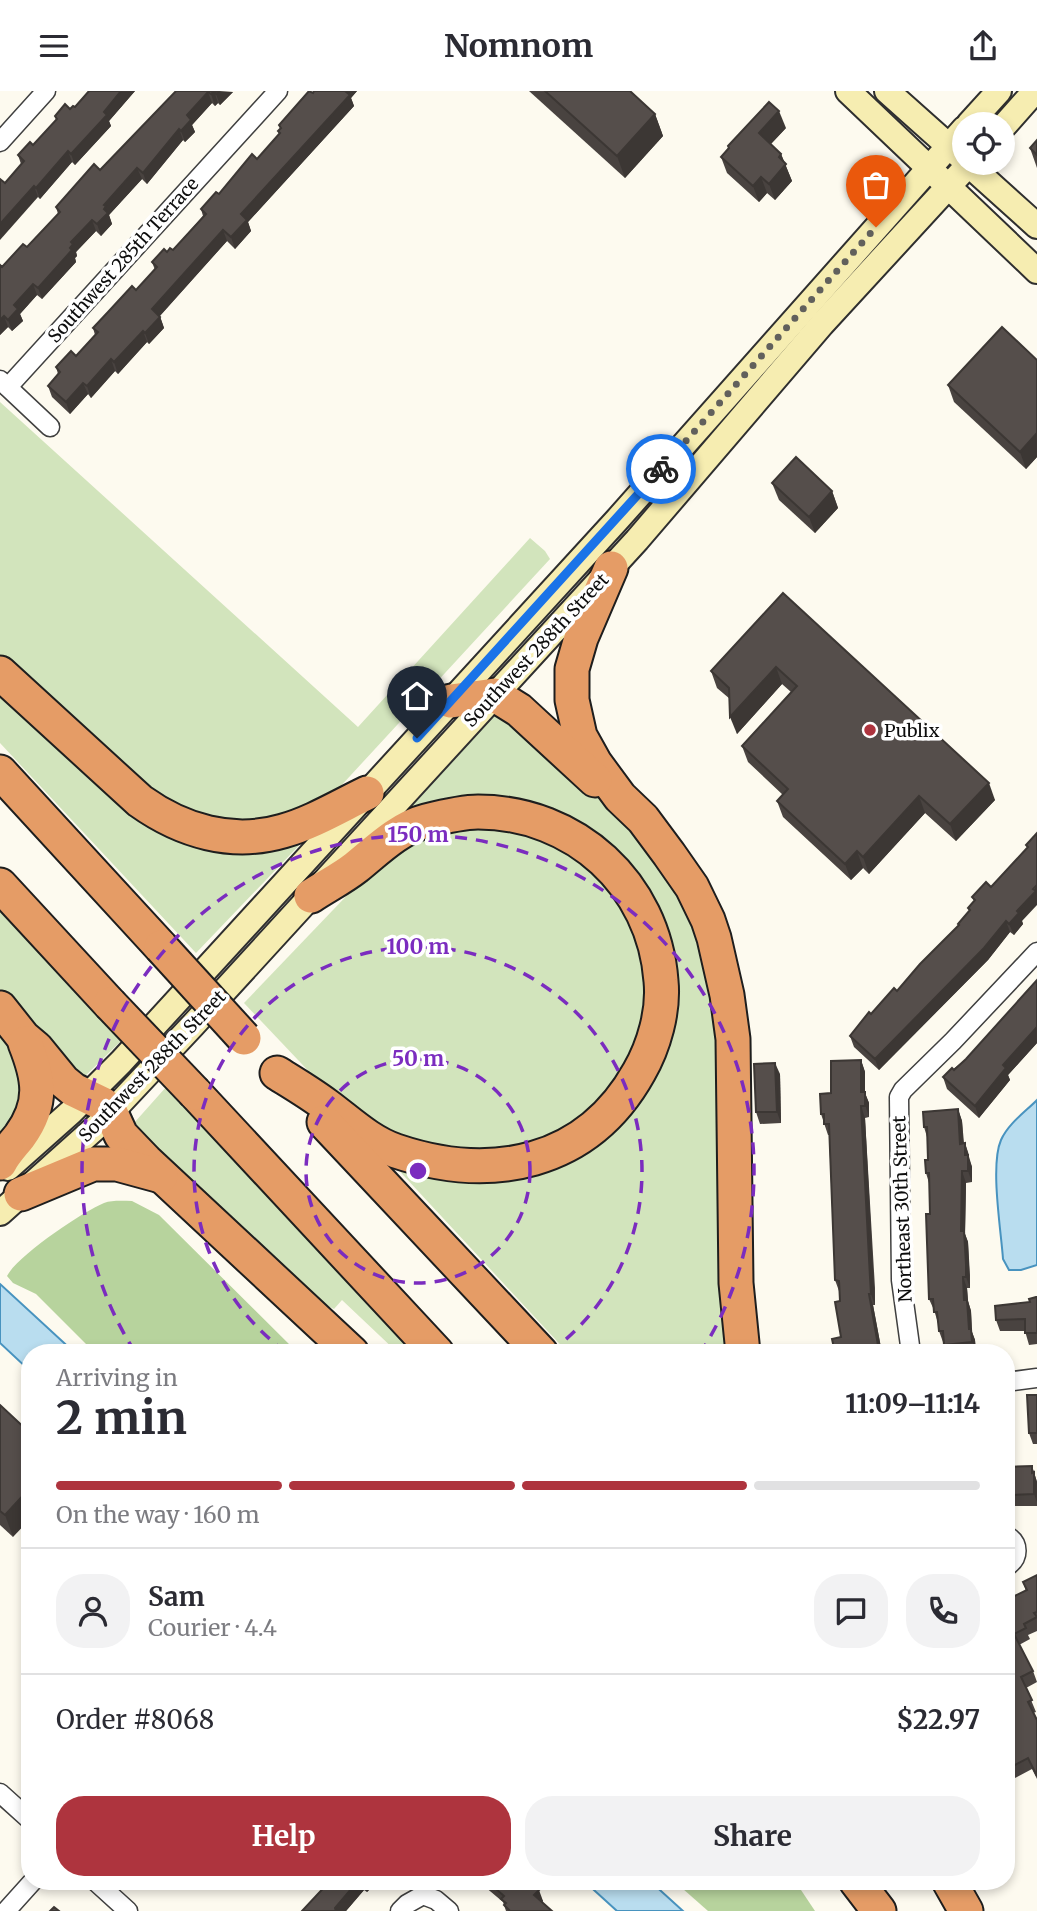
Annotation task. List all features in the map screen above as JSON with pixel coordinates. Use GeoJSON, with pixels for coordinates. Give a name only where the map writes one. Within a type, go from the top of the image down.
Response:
{"type":"FeatureCollection","features":[{"type":"Feature","properties":{"kind":"highway"},"geometry":{"type":"LineString","coordinates":[[611,568],[578,648],[572,669],[572,700],[580,736],[595,763],[620,797]]}},
{"type":"Feature","properties":{"kind":"highway"},"geometry":{"type":"LineString","coordinates":[[0,673],[140,801],[185,828],[233,837],[273,834],[312,820],[367,793]]}},
{"type":"Feature","properties":{"kind":"highway"},"geometry":{"type":"LineString","coordinates":[[451,701],[495,695],[519,710],[585,773],[620,797],[643,819],[692,887],[708,920],[725,984],[733,1039],[736,1283],[742,1344]]}},
{"type":"Feature","properties":{"kind":"highway"},"geometry":{"type":"LineString","coordinates":[[0,772],[244,1038],[533,1344]]}},
{"type":"Feature","properties":{"kind":"highway"},"geometry":{"type":"LineString","coordinates":[[277,1073],[325,1104],[357,1130],[393,1150],[444,1165],[504,1165],[531,1160],[559,1150],[610,1114],[629,1090],[644,1063],[656,1027],[661,981],[653,937],[644,915],[619,874],[580,841],[524,816],[475,812],[424,822],[390,839],[354,868],[311,896]]}},
{"type":"Feature","properties":{"kind":"highway"},"geometry":{"type":"LineString","coordinates":[[0,885],[429,1344]]}},
{"type":"Feature","properties":{"kind":"highway"},"geometry":{"type":"LineString","coordinates":[[0,1008],[68,1085],[100,1104],[121,1135],[162,1176],[342,1344]]}},
{"type":"Feature","properties":{"kind":"highway"},"geometry":{"type":"LineString","coordinates":[[0,1163],[29,1122],[35,1105],[36,1071],[23,1037]]}},
{"type":"Feature","properties":{"kind":"highway"},"geometry":{"type":"LineString","coordinates":[[7,1194],[93,1164],[117,1164],[162,1176]]}},
{"type":"Feature","properties":{"kind":"highway"},"geometry":{"type":"LineString","coordinates":[[863,1890],[879,1911]]}},
{"type":"Feature","properties":{"kind":"highway"},"geometry":{"type":"LineString","coordinates":[[867,1890],[879,1911]]}},
{"type":"Feature","properties":{"kind":"highway"},"geometry":{"type":"LineString","coordinates":[[954,1890],[966,1911]]}},
{"type":"Feature","properties":{"kind":"highway"},"geometry":{"type":"LineString","coordinates":[[972,1890],[983,1911]]}},
{"type":"Feature","properties":{"kind":"main road"},"geometry":{"type":"LineString","coordinates":[[848,91],[1037,271]]}},
{"type":"Feature","properties":{"kind":"main road"},"geometry":{"type":"LineString","coordinates":[[887,91],[952,144]]}},
{"type":"Feature","properties":{"kind":"main road"},"geometry":{"type":"LineString","coordinates":[[980,112],[999,91]]}},
{"type":"Feature","properties":{"kind":"main road"},"geometry":{"type":"LineString","coordinates":[[1015,114],[1035,91]]}},
{"type":"Feature","properties":{"kind":"main road","name":"Southwest 288th Street"},"geometry":{"type":"LineString","coordinates":[[100,1104],[367,793],[617,520],[929,168],[952,159]]}},
{"type":"Feature","properties":{"kind":"main road","name":"Southwest 288th Street"},"geometry":{"type":"LineString","coordinates":[[7,1194],[311,896],[611,568],[822,324],[948,187],[954,175]]}},
{"type":"Feature","properties":{"kind":"main road"},"geometry":{"type":"LineString","coordinates":[[985,175],[1037,226]]}},
{"type":"Feature","properties":{"kind":"street"},"geometry":{"type":"LineString","coordinates":[[0,142],[46,91]]}},
{"type":"Feature","properties":{"kind":"street","name":"Southwest 285th Terrace"},"geometry":{"type":"LineString","coordinates":[[50,427],[4,383],[278,91]]}},
{"type":"Feature","properties":{"kind":"street","name":"Northeast 30th Street"},"geometry":{"type":"LineString","coordinates":[[910,1344],[901,1280],[899,1097],[1037,951]]}},
{"type":"Feature","properties":{"kind":"street"},"geometry":{"type":"LineString","coordinates":[[1015,1381],[1037,1378]]}},
{"type":"Feature","properties":{"kind":"street"},"geometry":{"type":"LineString","coordinates":[[0,1793],[21,1812]]}},
{"type":"Feature","properties":{"kind":"street"},"geometry":{"type":"LineString","coordinates":[[6,1911],[25,1890]]}},
{"type":"Feature","properties":{"kind":"street"},"geometry":{"type":"LineString","coordinates":[[105,1890],[128,1911]]}},
{"type":"Feature","properties":{"kind":"street"},"geometry":{"type":"LineString","coordinates":[[400,1911],[423,1895],[436,1900],[449,1911]]}},
{"type":"Feature","properties":{"kind":"green space"},"geometry":{"type":"Polygon","coordinates":[[[0,402],[358,727],[530,538],[550,559],[339,788],[319,804],[271,825],[182,818],[0,665],[0,402]]]}},
{"type":"Feature","properties":{"kind":"green space"},"geometry":{"type":"Polygon","coordinates":[[[0,684],[136,811],[310,834],[196,953],[0,743],[0,684]]]}},
{"type":"Feature","properties":{"kind":"green space"},"geometry":{"type":"Polygon","coordinates":[[[497,707],[624,818],[676,886],[706,957],[720,1049],[732,1344],[560,1344],[392,1163],[595,1142],[671,964],[556,820],[392,827],[497,707]]]}},
{"type":"Feature","properties":{"kind":"green space"},"geometry":{"type":"Polygon","coordinates":[[[438,825],[556,836],[635,914],[651,996],[626,1073],[575,1126],[505,1153],[405,1142],[335,1099],[244,1003],[400,840],[438,825]]]}},
{"type":"Feature","properties":{"kind":"green space"},"geometry":{"type":"Polygon","coordinates":[[[0,911],[122,1040],[77,1084],[0,997],[0,911]]]}},
{"type":"Feature","properties":{"kind":"green space"},"geometry":{"type":"Polygon","coordinates":[[[0,1026],[32,1091],[0,1151],[0,1026]]]}},
{"type":"Feature","properties":{"kind":"green space"},"geometry":{"type":"Polygon","coordinates":[[[167,1086],[407,1344],[388,1344],[342,1300],[334,1309],[322,1303],[126,1132],[167,1086]]]}},
{"type":"Feature","properties":{"kind":"green space"},"geometry":{"type":"Polygon","coordinates":[[[132,1201],[159,1215],[289,1344],[86,1344],[36,1294],[13,1283],[7,1276],[23,1257],[51,1235],[94,1208],[107,1202],[132,1201]]]}},
{"type":"Feature","properties":{"kind":"green space"},"geometry":{"type":"Polygon","coordinates":[[[684,1890],[801,1890],[815,1911],[708,1911],[684,1890]]]}},
{"type":"Feature","properties":{"kind":"water"},"geometry":{"type":"Polygon","coordinates":[[[1037,1100],[1037,1265],[1021,1270],[1009,1270],[1003,1259],[996,1181],[998,1151],[1008,1129],[1037,1100]]]}},
{"type":"Feature","properties":{"kind":"water"},"geometry":{"type":"Polygon","coordinates":[[[0,1284],[65,1344],[21,1344],[21,1363],[0,1343],[0,1284]]]}},
{"type":"Feature","properties":{"kind":"water"},"geometry":{"type":"Polygon","coordinates":[[[594,1890],[660,1890],[683,1911],[617,1911],[594,1890]]]}},
{"type":"Feature","properties":{"kind":"building"},"geometry":{"type":"Polygon","coordinates":[[[89,91],[121,91],[104,112],[107,115],[71,154],[68,151],[0,224],[0,179],[5,183],[24,161],[18,155],[30,142],[33,145],[57,119],[55,116],[65,104],[70,109],[75,107],[89,91]]]}},
{"type":"Feature","properties":{"kind":"building"},"geometry":{"type":"Polygon","coordinates":[[[176,91],[214,91],[211,94],[208,92],[187,115],[191,120],[181,131],[179,129],[143,173],[137,168],[104,205],[108,213],[97,224],[92,220],[71,242],[72,250],[38,288],[33,284],[14,305],[18,309],[8,320],[4,316],[0,320],[0,265],[2,267],[23,244],[27,247],[60,212],[56,207],[94,164],[100,170],[176,91]]]}},
{"type":"Feature","properties":{"kind":"building"},"geometry":{"type":"Polygon","coordinates":[[[309,91],[345,91],[350,95],[241,214],[247,220],[231,237],[223,230],[152,309],[160,317],[114,362],[111,359],[87,386],[83,383],[66,402],[48,386],[60,372],[56,367],[71,351],[76,356],[98,332],[93,328],[132,286],[136,290],[157,267],[152,262],[164,249],[167,252],[170,248],[173,250],[206,214],[201,209],[216,192],[219,194],[252,154],[257,159],[280,133],[279,125],[309,91]]]}},
{"type":"Feature","properties":{"kind":"building"},"geometry":{"type":"Polygon","coordinates":[[[545,91],[630,91],[655,114],[617,156],[545,91]]]}},
{"type":"Feature","properties":{"kind":"building"},"geometry":{"type":"Polygon","coordinates":[[[769,102],[779,111],[759,133],[781,154],[779,157],[786,164],[769,184],[761,177],[753,186],[721,157],[769,102]]]}},
{"type":"Feature","properties":{"kind":"building"},"geometry":{"type":"Polygon","coordinates":[[[1037,140],[1037,155],[1030,148],[1037,140]]]}},
{"type":"Feature","properties":{"kind":"building"},"geometry":{"type":"Polygon","coordinates":[[[1002,327],[1037,360],[1037,433],[1020,452],[948,385],[1002,327]]]}},
{"type":"Feature","properties":{"kind":"building"},"geometry":{"type":"Polygon","coordinates":[[[796,457],[832,491],[809,517],[772,483],[796,457]]]}},
{"type":"Feature","properties":{"kind":"building"},"geometry":{"type":"Polygon","coordinates":[[[783,593],[989,783],[950,824],[919,796],[863,857],[857,851],[845,864],[777,801],[788,789],[742,746],[797,686],[776,667],[730,717],[729,688],[711,671],[783,593]]]}},
{"type":"Feature","properties":{"kind":"building"},"geometry":{"type":"Polygon","coordinates":[[[1037,833],[1037,885],[1033,889],[1036,891],[1009,924],[1006,921],[984,948],[875,1059],[850,1036],[869,1012],[871,1014],[894,988],[897,991],[959,925],[975,900],[972,897],[986,882],[991,887],[1028,847],[1026,845],[1037,833]]]}},
{"type":"Feature","properties":{"kind":"building"},"geometry":{"type":"Polygon","coordinates":[[[1037,980],[1037,1027],[1003,1065],[1006,1068],[975,1106],[943,1077],[966,1059],[1037,980]]]}},
{"type":"Feature","properties":{"kind":"building"},"geometry":{"type":"Polygon","coordinates":[[[861,1060],[861,1092],[865,1092],[865,1106],[861,1106],[869,1294],[878,1344],[833,1344],[832,1339],[841,1337],[835,1302],[840,1301],[839,1281],[835,1280],[829,1124],[824,1124],[824,1114],[821,1114],[820,1094],[831,1093],[831,1061],[861,1060]]]}},
{"type":"Feature","properties":{"kind":"building"},"geometry":{"type":"Polygon","coordinates":[[[775,1063],[777,1112],[756,1112],[754,1064],[775,1063]]]}},
{"type":"Feature","properties":{"kind":"building"},"geometry":{"type":"Polygon","coordinates":[[[958,1109],[960,1144],[965,1143],[965,1155],[968,1155],[968,1171],[962,1171],[961,1231],[964,1231],[966,1264],[966,1277],[963,1277],[964,1300],[967,1300],[972,1342],[944,1344],[943,1331],[939,1331],[933,1299],[929,1299],[926,1214],[930,1214],[929,1173],[926,1173],[927,1127],[924,1127],[923,1112],[958,1109]]]}},
{"type":"Feature","properties":{"kind":"building"},"geometry":{"type":"Polygon","coordinates":[[[1037,1297],[1037,1333],[1025,1333],[1025,1319],[996,1320],[995,1306],[1030,1302],[1029,1299],[1037,1297]]]}},
{"type":"Feature","properties":{"kind":"building"},"geometry":{"type":"Polygon","coordinates":[[[1027,1395],[1037,1395],[1037,1433],[1029,1433],[1027,1395]]]}},
{"type":"Feature","properties":{"kind":"building"},"geometry":{"type":"Polygon","coordinates":[[[0,1405],[21,1425],[21,1498],[5,1515],[0,1511],[0,1405]]]}},
{"type":"Feature","properties":{"kind":"building"},"geometry":{"type":"Polygon","coordinates":[[[1032,1466],[1034,1494],[1015,1495],[1015,1467],[1032,1466]]]}},
{"type":"Feature","properties":{"kind":"building"},"geometry":{"type":"Polygon","coordinates":[[[1037,1575],[1037,1612],[1034,1613],[1037,1617],[1024,1624],[1026,1628],[1015,1634],[1015,1596],[1027,1590],[1023,1582],[1037,1575]]]}},
{"type":"Feature","properties":{"kind":"building"},"geometry":{"type":"Polygon","coordinates":[[[1015,1636],[1033,1671],[1021,1677],[1032,1700],[1028,1702],[1037,1720],[1037,1776],[1028,1758],[1015,1765],[1015,1636]]]}},
{"type":"Feature","properties":{"kind":"building"},"geometry":{"type":"Polygon","coordinates":[[[322,1890],[350,1890],[335,1908],[336,1911],[302,1911],[322,1890]]]}},
{"type":"Feature","properties":{"kind":"building"},"geometry":{"type":"Polygon","coordinates":[[[497,1890],[539,1890],[534,1895],[552,1911],[510,1911],[501,1899],[504,1896],[497,1890]]]}},
{"type":"Feature","properties":{"kind":"way so far"},"geometry":{"type":"LineString","coordinates":[[661,469],[876,227]]}},
{"type":"Feature","properties":{"kind":"place","name":"Publix"},"geometry":{"type":"Point","coordinates":[870,730]}},
{"type":"Feature","properties":{"kind":"route"},"geometry":{"type":"LineString","coordinates":[[417,738],[661,469]]}}]}
